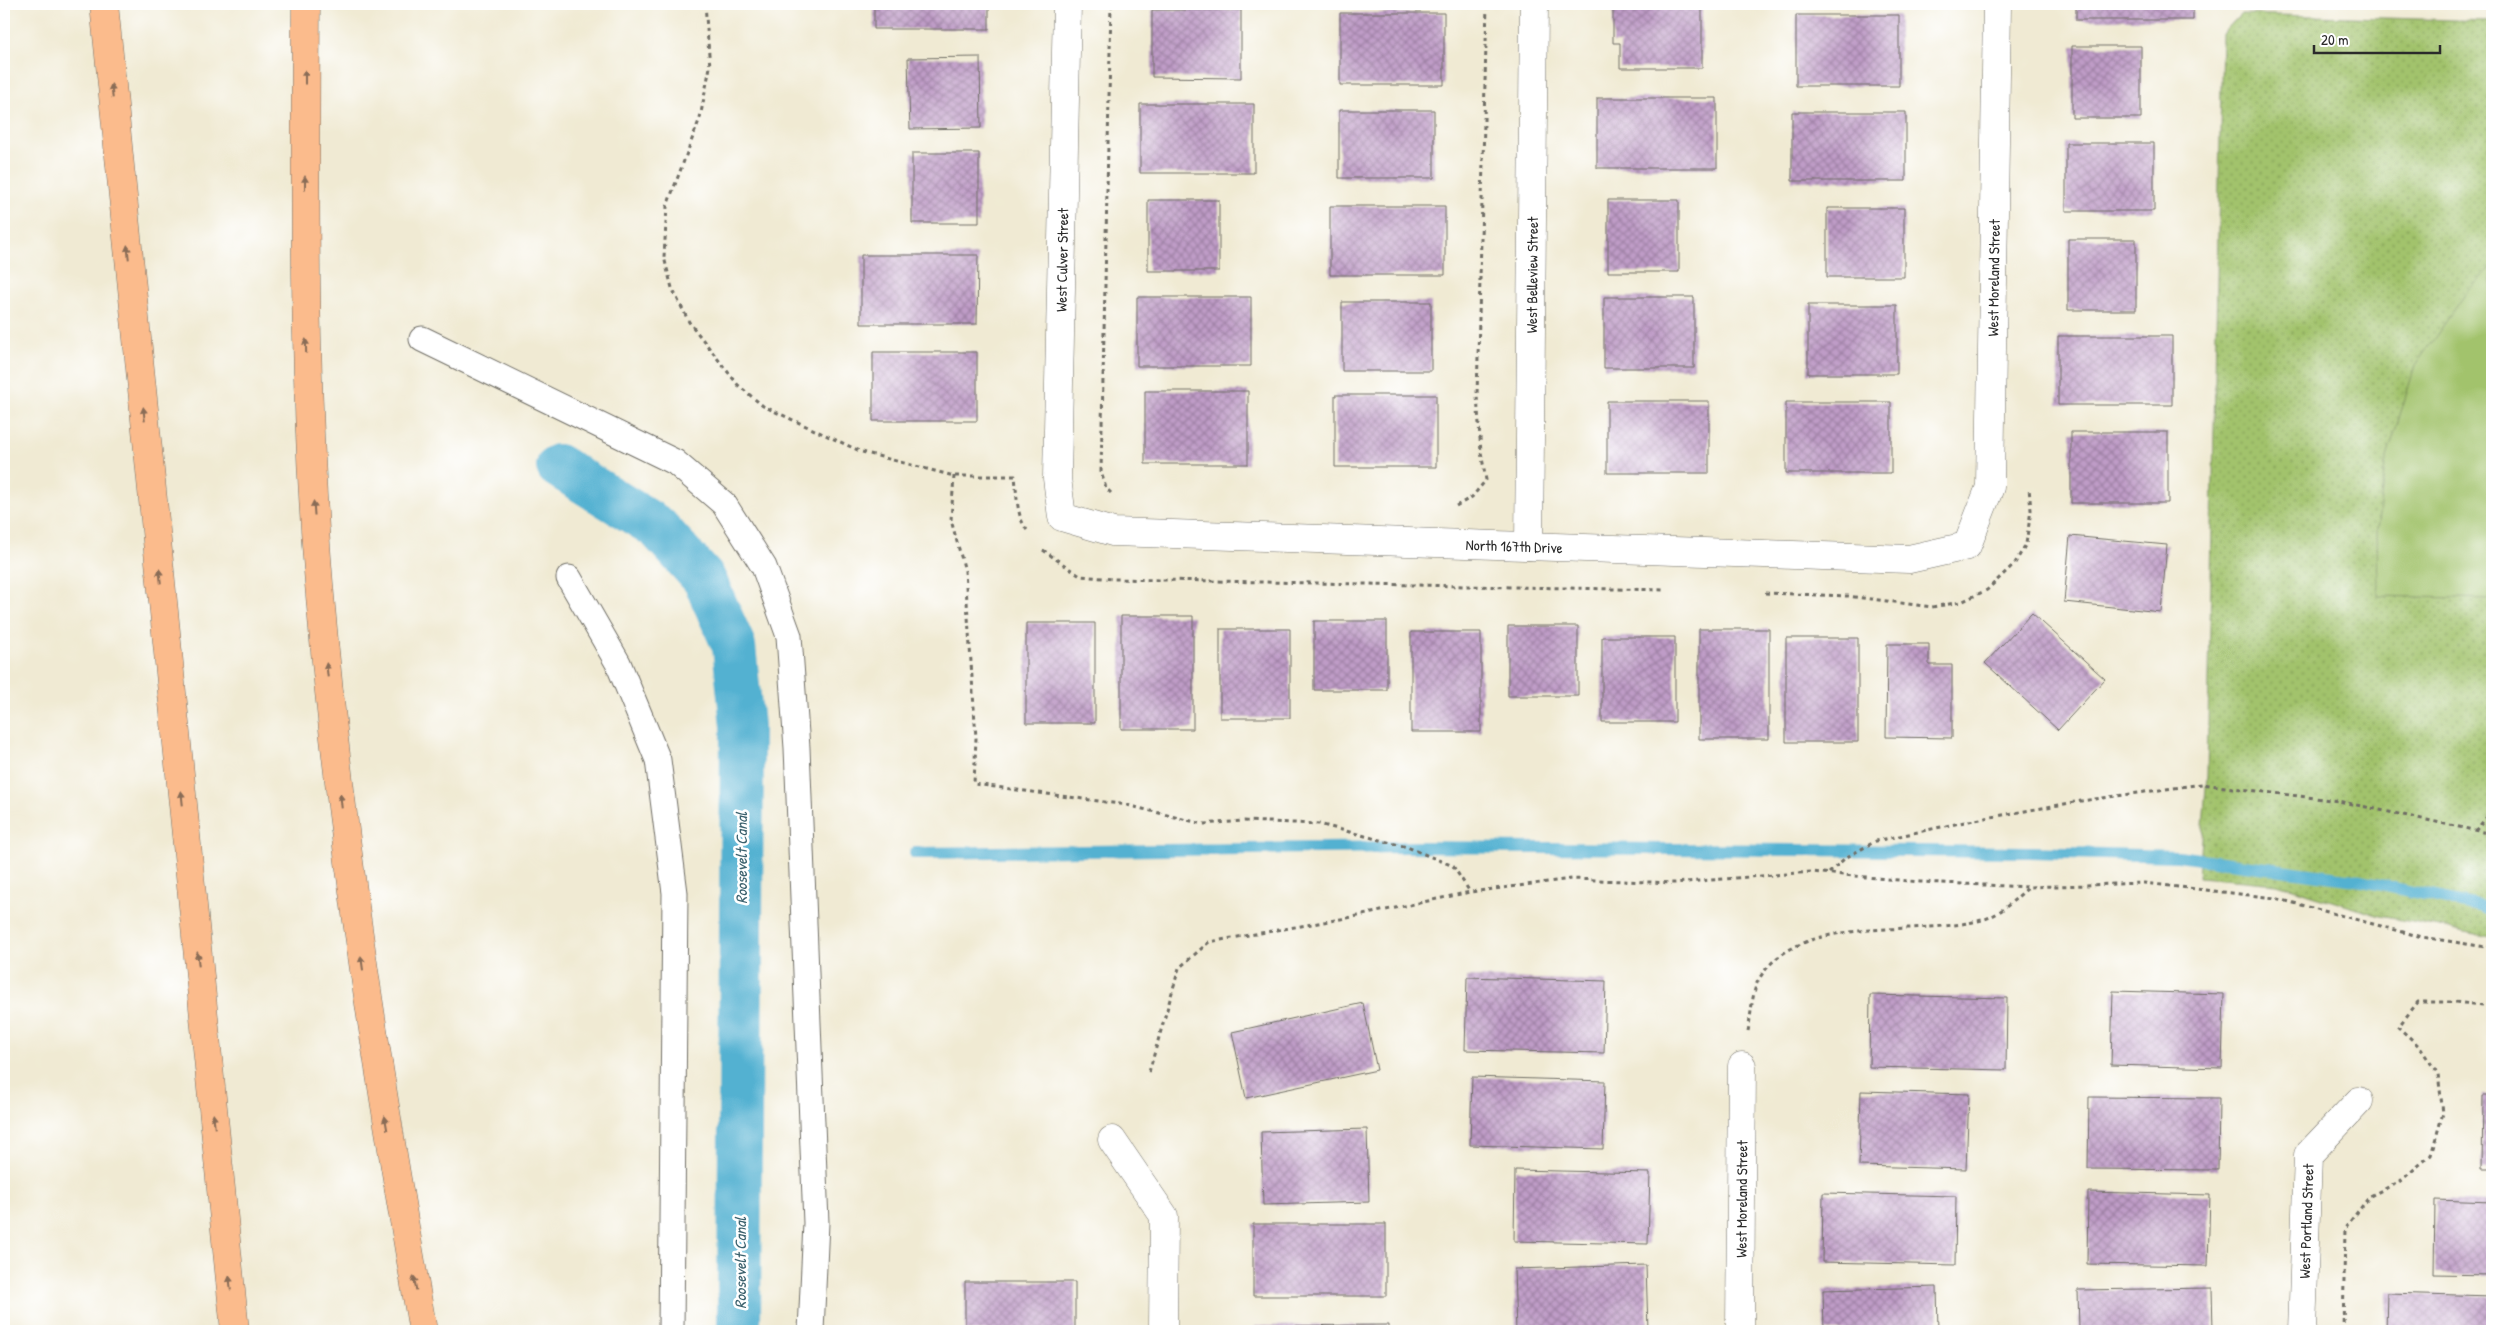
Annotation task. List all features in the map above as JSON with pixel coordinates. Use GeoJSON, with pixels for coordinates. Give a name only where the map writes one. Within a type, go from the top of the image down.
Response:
{"type":"FeatureCollection","features":[{"type":"Feature","properties":{"kind":"main road"},"geometry":{"type":"LineString","coordinates":[[104,4],[235,1331]]}},
{"type":"Feature","properties":{"kind":"main road"},"geometry":{"type":"LineString","coordinates":[[306,4],[307,386],[320,606],[349,877],[384,1109],[423,1331]]}},
{"type":"Feature","properties":{"kind":"street","name":"West Culver Street"},"geometry":{"type":"LineString","coordinates":[[1062,517],[1057,478],[1067,4]]}},
{"type":"Feature","properties":{"kind":"street","name":"West Belleview Street"},"geometry":{"type":"LineString","coordinates":[[1529,546],[1534,4]]}},
{"type":"Feature","properties":{"kind":"street","name":"West Moreland Street"},"geometry":{"type":"LineString","coordinates":[[1967,546],[1990,487],[1997,4]]}},
{"type":"Feature","properties":{"kind":"street","name":"North 167th Drive"},"geometry":{"type":"LineString","coordinates":[[1062,517],[1113,532],[1909,559],[1967,546]]}},
{"type":"Feature","properties":{"kind":"street","name":"West Moreland Street"},"geometry":{"type":"LineString","coordinates":[[1740,1331],[1742,1066]]}},
{"type":"Feature","properties":{"kind":"street","name":"West Portland Street"},"geometry":{"type":"LineString","coordinates":[[2302,1331],[2308,1155],[2359,1101]]}},
{"type":"Feature","properties":{"kind":"street"},"geometry":{"type":"LineString","coordinates":[[1112,1140],[1164,1216],[1163,1331]]}},
{"type":"Feature","properties":{"kind":"lane"},"geometry":{"type":"LineString","coordinates":[[422,338],[675,462],[724,504],[764,567],[790,636],[797,748],[816,1222],[810,1331]]}},
{"type":"Feature","properties":{"kind":"lane"},"geometry":{"type":"LineString","coordinates":[[569,578],[618,663],[658,760],[675,893],[671,1331]]}},
{"type":"Feature","properties":{"kind":"path"},"geometry":{"type":"LineString","coordinates":[[706,4],[710,67],[700,118],[667,206],[664,256],[672,288],[689,322],[738,385],[763,406],[862,452],[954,476],[1015,476],[1022,524],[1028,532]]}},
{"type":"Feature","properties":{"kind":"path"},"geometry":{"type":"LineString","coordinates":[[1111,4],[1101,472],[1106,488],[1113,494]]}},
{"type":"Feature","properties":{"kind":"path"},"geometry":{"type":"LineString","coordinates":[[1452,509],[1472,497],[1486,480],[1481,452],[1477,396],[1487,4]]}},
{"type":"Feature","properties":{"kind":"path"},"geometry":{"type":"LineString","coordinates":[[954,476],[951,520],[965,570],[976,738],[974,784],[1127,806],[1202,824],[1244,821],[1319,824],[1407,847],[1453,866],[1470,892]]}},
{"type":"Feature","properties":{"kind":"path"},"geometry":{"type":"LineString","coordinates":[[1760,593],[1848,596],[1932,607],[1961,602],[1987,590],[2015,563],[2026,544],[2031,510],[2028,484]]}},
{"type":"Feature","properties":{"kind":"path"},"geometry":{"type":"LineString","coordinates":[[1040,548],[1080,576],[1113,579],[1671,590]]}},
{"type":"Feature","properties":{"kind":"path"},"geometry":{"type":"LineString","coordinates":[[1830,873],[1845,858],[1876,841],[2062,805],[2202,784],[2338,801],[2492,834]]}},
{"type":"Feature","properties":{"kind":"path"},"geometry":{"type":"LineString","coordinates":[[2475,831],[2492,811]]}},
{"type":"Feature","properties":{"kind":"path"},"geometry":{"type":"LineString","coordinates":[[1149,1072],[1179,968],[1209,942],[1358,916],[1470,892],[1572,879],[1674,883],[1811,872],[1920,882],[2028,888],[2144,883],[2275,898],[2422,937],[2492,948]]}},
{"type":"Feature","properties":{"kind":"path"},"geometry":{"type":"LineString","coordinates":[[1742,1066],[1758,981],[1772,961],[1802,942],[1854,931],[1950,927],[1988,918],[2028,888]]}},
{"type":"Feature","properties":{"kind":"path"},"geometry":{"type":"LineString","coordinates":[[2343,1331],[2345,1228],[2370,1196],[2399,1182],[2431,1155],[2443,1113],[2438,1074],[2419,1046],[2398,1027],[2418,1002],[2454,1002],[2492,1006]]}},
{"type":"Feature","properties":{"kind":"green space"},"geometry":{"type":"Polygon","coordinates":[[[2241,14],[2492,21],[2492,937],[2380,916],[2277,884],[2199,877],[2207,775],[2222,34],[2241,14]]]}},
{"type":"Feature","properties":{"kind":"green space"},"geometry":{"type":"Polygon","coordinates":[[[2492,266],[2492,599],[2378,596],[2377,530],[2385,464],[2415,366],[2466,293],[2492,266]]]}},
{"type":"Feature","properties":{"kind":"building"},"geometry":{"type":"Polygon","coordinates":[[[874,4],[989,4],[989,29],[874,29],[874,4]]]}},
{"type":"Feature","properties":{"kind":"building"},"geometry":{"type":"Polygon","coordinates":[[[1613,4],[1702,4],[1702,68],[1620,68],[1620,43],[1613,43],[1613,4]]]}},
{"type":"Feature","properties":{"kind":"building"},"geometry":{"type":"Polygon","coordinates":[[[2076,4],[2193,4],[2193,20],[2076,20],[2076,4]]]}},
{"type":"Feature","properties":{"kind":"building"},"geometry":{"type":"Polygon","coordinates":[[[1152,10],[1241,10],[1241,78],[1152,77],[1152,10]]]}},
{"type":"Feature","properties":{"kind":"building"},"geometry":{"type":"Polygon","coordinates":[[[1340,13],[1444,13],[1444,85],[1340,85],[1340,13]]]}},
{"type":"Feature","properties":{"kind":"building"},"geometry":{"type":"Polygon","coordinates":[[[1796,15],[1899,15],[1899,86],[1796,86],[1796,15]]]}},
{"type":"Feature","properties":{"kind":"building"},"geometry":{"type":"Polygon","coordinates":[[[2072,46],[2141,46],[2141,118],[2072,118],[2072,46]]]}},
{"type":"Feature","properties":{"kind":"building"},"geometry":{"type":"Polygon","coordinates":[[[980,57],[981,128],[910,129],[908,58],[980,57]]]}},
{"type":"Feature","properties":{"kind":"building"},"geometry":{"type":"Polygon","coordinates":[[[1597,98],[1717,98],[1717,168],[1597,168],[1597,98]]]}},
{"type":"Feature","properties":{"kind":"building"},"geometry":{"type":"Polygon","coordinates":[[[1140,104],[1254,104],[1254,173],[1140,173],[1140,104]]]}},
{"type":"Feature","properties":{"kind":"building"},"geometry":{"type":"Polygon","coordinates":[[[1339,110],[1434,110],[1434,178],[1339,178],[1339,110]]]}},
{"type":"Feature","properties":{"kind":"building"},"geometry":{"type":"Polygon","coordinates":[[[1792,112],[1906,112],[1906,181],[1792,181],[1792,112]]]}},
{"type":"Feature","properties":{"kind":"building"},"geometry":{"type":"Polygon","coordinates":[[[2066,143],[2154,143],[2154,211],[2066,211],[2066,143]]]}},
{"type":"Feature","properties":{"kind":"building"},"geometry":{"type":"Polygon","coordinates":[[[912,153],[979,153],[979,223],[912,223],[912,153]]]}},
{"type":"Feature","properties":{"kind":"building"},"geometry":{"type":"Polygon","coordinates":[[[1148,200],[1219,200],[1219,271],[1148,271],[1148,200]]]}},
{"type":"Feature","properties":{"kind":"building"},"geometry":{"type":"Polygon","coordinates":[[[1608,200],[1679,200],[1679,272],[1608,272],[1608,200]]]}},
{"type":"Feature","properties":{"kind":"building"},"geometry":{"type":"Polygon","coordinates":[[[1330,206],[1445,206],[1445,275],[1330,275],[1330,206]]]}},
{"type":"Feature","properties":{"kind":"building"},"geometry":{"type":"Polygon","coordinates":[[[1827,208],[1904,208],[1904,277],[1827,277],[1827,208]]]}},
{"type":"Feature","properties":{"kind":"building"},"geometry":{"type":"Polygon","coordinates":[[[2068,239],[2136,239],[2136,310],[2068,310],[2068,239]]]}},
{"type":"Feature","properties":{"kind":"building"},"geometry":{"type":"Polygon","coordinates":[[[861,255],[978,255],[977,324],[861,324],[861,255]]]}},
{"type":"Feature","properties":{"kind":"building"},"geometry":{"type":"Polygon","coordinates":[[[1137,297],[1251,297],[1251,366],[1137,366],[1137,297]]]}},
{"type":"Feature","properties":{"kind":"building"},"geometry":{"type":"Polygon","coordinates":[[[1604,297],[1694,297],[1694,368],[1604,368],[1604,297]]]}},
{"type":"Feature","properties":{"kind":"building"},"geometry":{"type":"Polygon","coordinates":[[[1342,302],[1431,302],[1431,371],[1342,371],[1342,302]]]}},
{"type":"Feature","properties":{"kind":"building"},"geometry":{"type":"Polygon","coordinates":[[[1808,305],[1897,305],[1897,374],[1808,374],[1808,305]]]}},
{"type":"Feature","properties":{"kind":"building"},"geometry":{"type":"Polygon","coordinates":[[[2058,336],[2172,336],[2172,405],[2058,405],[2058,336]]]}},
{"type":"Feature","properties":{"kind":"building"},"geometry":{"type":"Polygon","coordinates":[[[873,352],[977,352],[977,421],[873,421],[873,352]]]}},
{"type":"Feature","properties":{"kind":"building"},"geometry":{"type":"Polygon","coordinates":[[[1145,391],[1248,391],[1248,464],[1145,464],[1145,391]]]}},
{"type":"Feature","properties":{"kind":"building"},"geometry":{"type":"Polygon","coordinates":[[[1335,395],[1436,395],[1436,467],[1335,467],[1335,395]]]}},
{"type":"Feature","properties":{"kind":"building"},"geometry":{"type":"Polygon","coordinates":[[[1607,401],[1709,401],[1709,473],[1607,473],[1607,401]]]}},
{"type":"Feature","properties":{"kind":"building"},"geometry":{"type":"Polygon","coordinates":[[[1786,402],[1891,402],[1891,473],[1786,473],[1786,402]]]}},
{"type":"Feature","properties":{"kind":"building"},"geometry":{"type":"Polygon","coordinates":[[[2071,432],[2168,432],[2168,503],[2071,503],[2071,432]]]}},
{"type":"Feature","properties":{"kind":"building"},"geometry":{"type":"Polygon","coordinates":[[[2070,536],[2167,545],[2161,612],[2064,602],[2070,536]]]}},
{"type":"Feature","properties":{"kind":"building"},"geometry":{"type":"Polygon","coordinates":[[[2032,613],[2105,679],[2058,730],[1985,663],[2032,613]]]}},
{"type":"Feature","properties":{"kind":"building"},"geometry":{"type":"Polygon","coordinates":[[[1121,616],[1193,616],[1193,729],[1121,729],[1121,616]]]}},
{"type":"Feature","properties":{"kind":"building"},"geometry":{"type":"Polygon","coordinates":[[[1314,621],[1387,621],[1387,690],[1314,690],[1314,621]]]}},
{"type":"Feature","properties":{"kind":"building"},"geometry":{"type":"Polygon","coordinates":[[[1026,623],[1095,623],[1095,723],[1026,723],[1026,623]]]}},
{"type":"Feature","properties":{"kind":"building"},"geometry":{"type":"Polygon","coordinates":[[[1508,626],[1578,626],[1578,696],[1508,696],[1508,626]]]}},
{"type":"Feature","properties":{"kind":"building"},"geometry":{"type":"Polygon","coordinates":[[[1220,629],[1290,629],[1290,718],[1220,718],[1220,629]]]}},
{"type":"Feature","properties":{"kind":"building"},"geometry":{"type":"Polygon","coordinates":[[[1699,629],[1769,629],[1769,739],[1699,739],[1699,629]]]}},
{"type":"Feature","properties":{"kind":"building"},"geometry":{"type":"Polygon","coordinates":[[[1411,632],[1481,632],[1481,732],[1411,732],[1411,632]]]}},
{"type":"Feature","properties":{"kind":"building"},"geometry":{"type":"Polygon","coordinates":[[[1602,637],[1675,637],[1675,722],[1602,722],[1602,637]]]}},
{"type":"Feature","properties":{"kind":"building"},"geometry":{"type":"Polygon","coordinates":[[[1786,638],[1858,638],[1858,742],[1786,742],[1786,638]]]}},
{"type":"Feature","properties":{"kind":"building"},"geometry":{"type":"Polygon","coordinates":[[[1887,644],[1929,644],[1929,665],[1952,665],[1952,738],[1886,737],[1887,644]]]}},
{"type":"Feature","properties":{"kind":"building"},"geometry":{"type":"Polygon","coordinates":[[[1467,977],[1606,981],[1604,1053],[1465,1050],[1467,977]]]}},
{"type":"Feature","properties":{"kind":"building"},"geometry":{"type":"Polygon","coordinates":[[[2113,991],[2224,994],[2222,1068],[2111,1065],[2113,991]]]}},
{"type":"Feature","properties":{"kind":"building"},"geometry":{"type":"Polygon","coordinates":[[[1870,995],[2007,998],[2006,1070],[1869,1067],[1870,995]]]}},
{"type":"Feature","properties":{"kind":"building"},"geometry":{"type":"Polygon","coordinates":[[[1363,1003],[1377,1070],[1246,1098],[1232,1032],[1363,1003]]]}},
{"type":"Feature","properties":{"kind":"building"},"geometry":{"type":"Polygon","coordinates":[[[1472,1077],[1605,1081],[1603,1149],[1470,1145],[1472,1077]]]}},
{"type":"Feature","properties":{"kind":"building"},"geometry":{"type":"Polygon","coordinates":[[[1861,1091],[1969,1094],[1966,1169],[1859,1166],[1861,1091]]]}},
{"type":"Feature","properties":{"kind":"building"},"geometry":{"type":"Polygon","coordinates":[[[2483,1096],[2492,1096],[2492,1169],[2482,1169],[2483,1096]]]}},
{"type":"Feature","properties":{"kind":"building"},"geometry":{"type":"Polygon","coordinates":[[[2089,1097],[2219,1098],[2218,1170],[2088,1169],[2089,1097]]]}},
{"type":"Feature","properties":{"kind":"building"},"geometry":{"type":"Polygon","coordinates":[[[1367,1129],[1369,1202],[1263,1205],[1261,1132],[1367,1129]]]}},
{"type":"Feature","properties":{"kind":"building"},"geometry":{"type":"Polygon","coordinates":[[[1515,1170],[1650,1173],[1648,1244],[1514,1241],[1515,1170]]]}},
{"type":"Feature","properties":{"kind":"building"},"geometry":{"type":"Polygon","coordinates":[[[2088,1192],[2210,1195],[2208,1266],[2087,1264],[2088,1192]]]}},
{"type":"Feature","properties":{"kind":"building"},"geometry":{"type":"Polygon","coordinates":[[[1823,1193],[1956,1196],[1955,1265],[1822,1262],[1823,1193]]]}},
{"type":"Feature","properties":{"kind":"building"},"geometry":{"type":"Polygon","coordinates":[[[2435,1200],[2492,1202],[2492,1275],[2434,1274],[2435,1200]]]}},
{"type":"Feature","properties":{"kind":"building"},"geometry":{"type":"Polygon","coordinates":[[[1253,1224],[1386,1224],[1386,1296],[1253,1296],[1253,1224]]]}},
{"type":"Feature","properties":{"kind":"building"},"geometry":{"type":"Polygon","coordinates":[[[1646,1265],[1648,1331],[1516,1331],[1514,1269],[1646,1265]]]}},
{"type":"Feature","properties":{"kind":"building"},"geometry":{"type":"Polygon","coordinates":[[[965,1282],[1075,1282],[1075,1331],[965,1331],[965,1282]]]}},
{"type":"Feature","properties":{"kind":"building"},"geometry":{"type":"Polygon","coordinates":[[[1937,1287],[1938,1331],[1824,1331],[1823,1290],[1937,1287]]]}},
{"type":"Feature","properties":{"kind":"building"},"geometry":{"type":"Polygon","coordinates":[[[2212,1288],[2213,1331],[2079,1331],[2078,1290],[2212,1288]]]}},
{"type":"Feature","properties":{"kind":"building"},"geometry":{"type":"Polygon","coordinates":[[[2387,1293],[2492,1296],[2492,1331],[2386,1331],[2387,1293]]]}},
{"type":"Feature","properties":{"kind":"building"},"geometry":{"type":"Polygon","coordinates":[[[1388,1325],[1388,1331],[1255,1331],[1255,1326],[1388,1325]]]}},
{"type":"Feature","properties":{"kind":"waterway","name":"Roosevelt Canal"},"geometry":{"type":"LineString","coordinates":[[558,466],[657,527],[704,579],[734,646],[742,726],[739,1331]]}},
{"type":"Feature","properties":{"kind":"waterway"},"geometry":{"type":"LineString","coordinates":[[915,853],[1407,847],[2029,852],[2178,856],[2362,881],[2492,909]]}}]}
